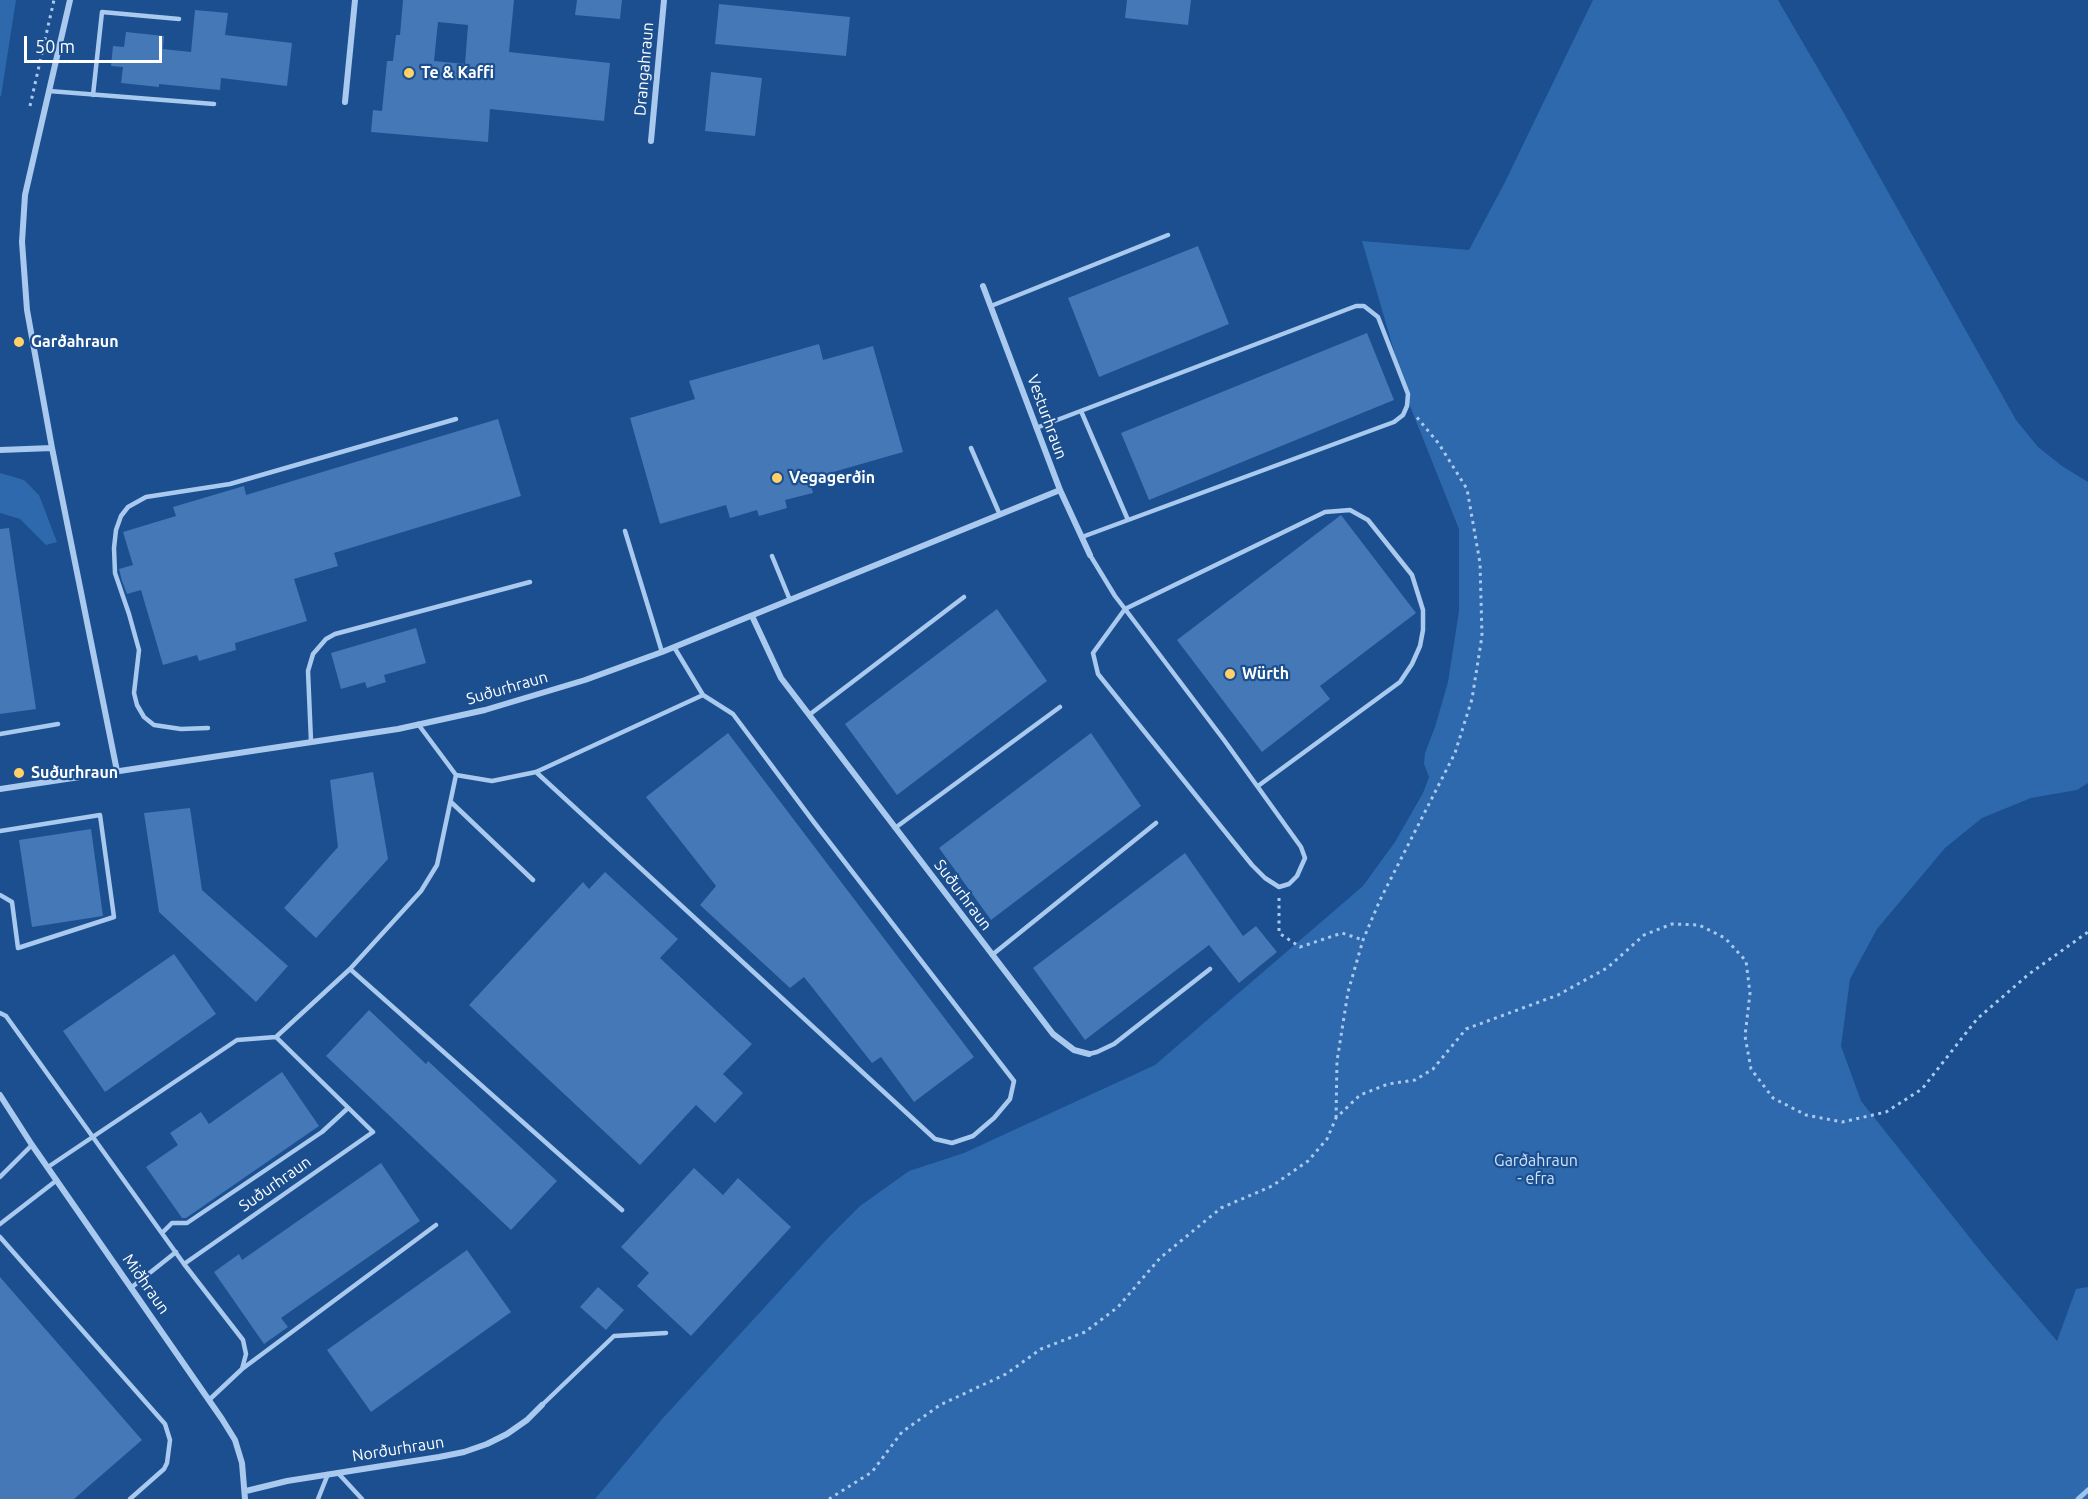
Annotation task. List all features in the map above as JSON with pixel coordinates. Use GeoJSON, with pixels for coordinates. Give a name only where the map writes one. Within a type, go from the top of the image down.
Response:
{"type":"FeatureCollection","features":[{"type":"Feature","properties":{"kind":"street"},"geometry":{"type":"LineString","coordinates":[[0,789],[117,771],[52,448],[27,310],[22,242],[25,195],[70,0]]}},
{"type":"Feature","properties":{"kind":"street"},"geometry":{"type":"LineString","coordinates":[[345,102],[355,0]]}},
{"type":"Feature","properties":{"kind":"street","name":"Drangahraun"},"geometry":{"type":"LineString","coordinates":[[651,141],[664,0]]}},
{"type":"Feature","properties":{"kind":"street","name":"Vesturhraun"},"geometry":{"type":"LineString","coordinates":[[983,286],[1060,490],[1090,555]]}},
{"type":"Feature","properties":{"kind":"street"},"geometry":{"type":"LineString","coordinates":[[0,450],[52,448]]}},
{"type":"Feature","properties":{"kind":"street","name":"Suðurhraun"},"geometry":{"type":"LineString","coordinates":[[117,771],[418,724],[532,697],[662,652],[1060,490]]}},
{"type":"Feature","properties":{"kind":"street","name":"Suðurhraun"},"geometry":{"type":"LineString","coordinates":[[752,616],[781,678],[992,955],[1053,1034],[1074,1050],[1089,1054]]}},
{"type":"Feature","properties":{"kind":"street","name":"Miðhraun"},"geometry":{"type":"LineString","coordinates":[[0,1095],[3,1107],[132,1287],[235,1440],[242,1463],[246,1499]]}},
{"type":"Feature","properties":{"kind":"street","name":"Norðurhraun"},"geometry":{"type":"LineString","coordinates":[[246,1491],[287,1480],[440,1457],[471,1449],[507,1434],[527,1420],[542,1405]]}},
{"type":"Feature","properties":{"kind":"lane"},"geometry":{"type":"LineString","coordinates":[[93,95],[102,12],[178,19]]}},
{"type":"Feature","properties":{"kind":"lane"},"geometry":{"type":"LineString","coordinates":[[49,91],[213,104]]}},
{"type":"Feature","properties":{"kind":"lane"},"geometry":{"type":"LineString","coordinates":[[991,306],[1168,235]]}},
{"type":"Feature","properties":{"kind":"lane"},"geometry":{"type":"LineString","coordinates":[[1036,428],[1356,306],[1364,306],[1378,316],[1408,394],[1407,406],[1403,415],[1394,422],[1082,537]]}},
{"type":"Feature","properties":{"kind":"lane"},"geometry":{"type":"LineString","coordinates":[[1081,411],[1128,520]]}},
{"type":"Feature","properties":{"kind":"lane"},"geometry":{"type":"LineString","coordinates":[[208,728],[181,729],[154,725],[144,717],[137,705],[134,693],[139,650],[115,573],[114,556],[116,530],[121,516],[128,507],[146,497],[230,484],[456,419]]}},
{"type":"Feature","properties":{"kind":"lane"},"geometry":{"type":"LineString","coordinates":[[971,448],[999,515]]}},
{"type":"Feature","properties":{"kind":"lane"},"geometry":{"type":"LineString","coordinates":[[1090,555],[1125,609],[1301,847],[1305,858],[1297,876],[1289,884],[1279,887],[1265,878],[1252,865],[1098,674],[1093,653],[1125,609],[1325,512],[1350,510],[1368,520],[1412,576],[1422,610],[1423,630],[1416,655],[1401,682],[1258,786]]}},
{"type":"Feature","properties":{"kind":"lane"},"geometry":{"type":"LineString","coordinates":[[625,531],[662,652]]}},
{"type":"Feature","properties":{"kind":"lane"},"geometry":{"type":"LineString","coordinates":[[772,556],[790,600]]}},
{"type":"Feature","properties":{"kind":"lane"},"geometry":{"type":"LineString","coordinates":[[312,741],[308,671],[313,654],[326,639],[335,634],[530,582]]}},
{"type":"Feature","properties":{"kind":"lane"},"geometry":{"type":"LineString","coordinates":[[809,715],[964,597]]}},
{"type":"Feature","properties":{"kind":"lane"},"geometry":{"type":"LineString","coordinates":[[536,772],[935,1139],[952,1143],[973,1136],[994,1118],[1010,1099],[1014,1082],[733,714],[703,694],[674,647]]}},
{"type":"Feature","properties":{"kind":"lane"},"geometry":{"type":"LineString","coordinates":[[418,724],[456,775],[492,781],[536,772],[703,694]]}},
{"type":"Feature","properties":{"kind":"lane"},"geometry":{"type":"LineString","coordinates":[[895,828],[1060,707]]}},
{"type":"Feature","properties":{"kind":"lane"},"geometry":{"type":"LineString","coordinates":[[0,734],[58,724]]}},
{"type":"Feature","properties":{"kind":"lane"},"geometry":{"type":"LineString","coordinates":[[48,1167],[237,1040],[276,1037],[350,969],[421,891],[437,865],[456,775]]}},
{"type":"Feature","properties":{"kind":"lane"},"geometry":{"type":"LineString","coordinates":[[451,802],[533,880]]}},
{"type":"Feature","properties":{"kind":"lane"},"geometry":{"type":"LineString","coordinates":[[0,831],[100,815],[114,917],[18,948],[12,902],[0,895]]}},
{"type":"Feature","properties":{"kind":"lane"},"geometry":{"type":"LineString","coordinates":[[992,955],[1156,823]]}},
{"type":"Feature","properties":{"kind":"lane"},"geometry":{"type":"LineString","coordinates":[[350,969],[622,1210]]}},
{"type":"Feature","properties":{"kind":"lane"},"geometry":{"type":"LineString","coordinates":[[1089,1054],[1114,1044],[1210,969]]}},
{"type":"Feature","properties":{"kind":"lane"},"geometry":{"type":"LineString","coordinates":[[0,1013],[6,1016],[184,1264],[243,1340],[246,1354],[242,1369]]}},
{"type":"Feature","properties":{"kind":"lane","name":"Suðurhraun"},"geometry":{"type":"LineString","coordinates":[[184,1264],[373,1132],[276,1037]]}},
{"type":"Feature","properties":{"kind":"lane"},"geometry":{"type":"LineString","coordinates":[[162,1233],[172,1223],[186,1223],[322,1132],[348,1108]]}},
{"type":"Feature","properties":{"kind":"lane"},"geometry":{"type":"LineString","coordinates":[[0,1177],[32,1145]]}},
{"type":"Feature","properties":{"kind":"lane"},"geometry":{"type":"LineString","coordinates":[[0,1224],[57,1180]]}},
{"type":"Feature","properties":{"kind":"lane"},"geometry":{"type":"LineString","coordinates":[[209,1400],[242,1369],[436,1225]]}},
{"type":"Feature","properties":{"kind":"lane"},"geometry":{"type":"LineString","coordinates":[[0,1237],[165,1424],[170,1440],[167,1463],[164,1469],[130,1499]]}},
{"type":"Feature","properties":{"kind":"lane"},"geometry":{"type":"LineString","coordinates":[[132,1287],[176,1252]]}},
{"type":"Feature","properties":{"kind":"lane"},"geometry":{"type":"LineString","coordinates":[[542,1405],[614,1336],[666,1333]]}},
{"type":"Feature","properties":{"kind":"lane"},"geometry":{"type":"LineString","coordinates":[[338,1473],[362,1499]]}},
{"type":"Feature","properties":{"kind":"lane"},"geometry":{"type":"LineString","coordinates":[[318,1499],[328,1474]]}},
{"type":"Feature","properties":{"kind":"path"},"geometry":{"type":"LineString","coordinates":[[30,106],[54,0]]}},
{"type":"Feature","properties":{"kind":"path"},"geometry":{"type":"LineString","coordinates":[[829,1499],[872,1472],[902,1432],[940,1404],[1006,1374],[1041,1349],[1085,1332],[1118,1307],[1160,1258],[1221,1208],[1272,1186],[1308,1161],[1327,1139],[1336,1118],[1337,1060],[1348,992],[1364,940],[1380,900],[1455,753],[1472,699],[1482,636],[1480,564],[1467,489],[1439,444],[1407,406]]}},
{"type":"Feature","properties":{"kind":"path"},"geometry":{"type":"LineString","coordinates":[[1279,887],[1280,933],[1300,947],[1342,933],[1364,940]]}},
{"type":"Feature","properties":{"kind":"path"},"geometry":{"type":"LineString","coordinates":[[1336,1118],[1360,1095],[1388,1084],[1415,1080],[1433,1069],[1466,1029],[1558,995],[1607,969],[1644,935],[1672,924],[1699,925],[1725,938],[1746,961],[1750,993],[1745,1036],[1751,1069],[1773,1098],[1806,1115],[1842,1122],[1886,1112],[1922,1089],[1977,1019],[2029,974],[2088,932]]}},
{"type":"Feature","properties":{"kind":"green space"},"geometry":{"type":"Polygon","coordinates":[[[0,0],[16,0],[1,96],[0,96],[0,0]]]}},
{"type":"Feature","properties":{"kind":"green space","name":"Garðahraun - efra"},"geometry":{"type":"Polygon","coordinates":[[[1593,0],[1778,0],[2016,420],[2038,447],[2062,466],[2088,482],[2088,783],[2077,790],[2031,798],[1982,818],[1945,848],[1877,929],[1850,979],[1841,1046],[1861,1101],[1986,1258],[2057,1341],[2076,1289],[2088,1287],[2088,1499],[595,1499],[663,1418],[860,1206],[909,1171],[964,1153],[1155,1065],[1363,886],[1395,842],[1423,793],[1429,777],[1424,764],[1425,753],[1448,682],[1459,611],[1459,529],[1410,406],[1362,241],[1469,250],[1505,182],[1593,0]]]}},
{"type":"Feature","properties":{"kind":"green space"},"geometry":{"type":"Polygon","coordinates":[[[0,473],[24,480],[39,495],[57,542],[46,545],[20,519],[0,513],[0,473]]]}},
{"type":"Feature","properties":{"kind":"building"},"geometry":{"type":"Polygon","coordinates":[[[403,0],[514,0],[509,52],[610,63],[604,121],[490,109],[488,142],[371,132],[373,110],[382,111],[387,61],[393,61],[396,35],[400,35],[403,0]],[[438,22],[434,61],[465,64],[468,25],[438,22]]]}},
{"type":"Feature","properties":{"kind":"building"},"geometry":{"type":"Polygon","coordinates":[[[577,0],[622,0],[620,19],[575,15],[577,0]]]}},
{"type":"Feature","properties":{"kind":"building"},"geometry":{"type":"Polygon","coordinates":[[[1127,0],[1191,0],[1188,25],[1125,18],[1127,0]]]}},
{"type":"Feature","properties":{"kind":"building"},"geometry":{"type":"Polygon","coordinates":[[[719,4],[850,17],[846,56],[715,44],[719,4]]]}},
{"type":"Feature","properties":{"kind":"building"},"geometry":{"type":"Polygon","coordinates":[[[195,10],[228,13],[225,35],[292,43],[287,86],[221,78],[220,90],[121,83],[123,67],[111,66],[113,46],[124,47],[126,32],[164,36],[163,49],[191,52],[195,10]]]}},
{"type":"Feature","properties":{"kind":"building"},"geometry":{"type":"Polygon","coordinates":[[[711,72],[762,78],[755,136],[705,131],[711,72]]]}},
{"type":"Feature","properties":{"kind":"building"},"geometry":{"type":"Polygon","coordinates":[[[1198,246],[1229,324],[1099,377],[1068,298],[1198,246]]]}},
{"type":"Feature","properties":{"kind":"building"},"geometry":{"type":"Polygon","coordinates":[[[1367,333],[1394,400],[1149,500],[1121,433],[1367,333]]]}},
{"type":"Feature","properties":{"kind":"building"},"geometry":{"type":"Polygon","coordinates":[[[819,344],[823,360],[873,346],[903,452],[809,479],[813,493],[785,500],[787,508],[759,516],[757,510],[730,518],[726,505],[660,524],[630,418],[695,399],[689,381],[819,344]]]}},
{"type":"Feature","properties":{"kind":"building"},"geometry":{"type":"Polygon","coordinates":[[[498,419],[521,496],[334,553],[338,566],[294,579],[307,621],[235,643],[236,650],[199,661],[197,655],[163,665],[141,590],[127,594],[122,581],[119,569],[133,565],[123,532],[176,516],[173,507],[244,486],[246,495],[498,419]]]}},
{"type":"Feature","properties":{"kind":"building"},"geometry":{"type":"Polygon","coordinates":[[[1341,515],[1416,613],[1320,686],[1330,699],[1262,752],[1177,640],[1341,515]]]}},
{"type":"Feature","properties":{"kind":"building"},"geometry":{"type":"Polygon","coordinates":[[[9,528],[36,709],[0,714],[0,529],[9,528]]]}},
{"type":"Feature","properties":{"kind":"building"},"geometry":{"type":"Polygon","coordinates":[[[997,609],[1047,681],[897,795],[845,724],[997,609]]]}},
{"type":"Feature","properties":{"kind":"building"},"geometry":{"type":"Polygon","coordinates":[[[416,628],[426,663],[384,675],[386,682],[367,688],[365,682],[341,689],[331,653],[416,628]]]}},
{"type":"Feature","properties":{"kind":"building"},"geometry":{"type":"Polygon","coordinates":[[[728,733],[974,1057],[914,1102],[881,1057],[872,1063],[804,977],[790,988],[700,905],[716,886],[646,797],[728,733]]]}},
{"type":"Feature","properties":{"kind":"building"},"geometry":{"type":"Polygon","coordinates":[[[1091,733],[1141,806],[991,920],[939,848],[1091,733]]]}},
{"type":"Feature","properties":{"kind":"building"},"geometry":{"type":"Polygon","coordinates":[[[373,772],[388,859],[316,938],[284,908],[338,847],[330,780],[373,772]]]}},
{"type":"Feature","properties":{"kind":"building"},"geometry":{"type":"Polygon","coordinates":[[[190,808],[202,890],[288,966],[256,1002],[159,912],[144,813],[190,808]]]}},
{"type":"Feature","properties":{"kind":"building"},"geometry":{"type":"Polygon","coordinates":[[[91,829],[103,916],[32,927],[19,840],[91,829]]]}},
{"type":"Feature","properties":{"kind":"building"},"geometry":{"type":"Polygon","coordinates":[[[1185,853],[1243,936],[1256,926],[1277,952],[1239,983],[1209,945],[1085,1040],[1033,968],[1185,853]]]}},
{"type":"Feature","properties":{"kind":"building"},"geometry":{"type":"Polygon","coordinates":[[[605,872],[678,939],[660,958],[752,1044],[723,1074],[743,1093],[715,1123],[696,1105],[640,1165],[469,1005],[583,882],[589,889],[605,872]]]}},
{"type":"Feature","properties":{"kind":"building"},"geometry":{"type":"Polygon","coordinates":[[[174,954],[216,1014],[105,1092],[63,1031],[174,954]]]}},
{"type":"Feature","properties":{"kind":"building"},"geometry":{"type":"Polygon","coordinates":[[[369,1010],[426,1064],[428,1061],[557,1181],[511,1230],[326,1056],[369,1010]]]}},
{"type":"Feature","properties":{"kind":"building"},"geometry":{"type":"Polygon","coordinates":[[[282,1072],[319,1126],[186,1218],[182,1218],[146,1167],[178,1145],[170,1133],[201,1112],[209,1124],[282,1072]]]}},
{"type":"Feature","properties":{"kind":"building"},"geometry":{"type":"Polygon","coordinates":[[[381,1163],[420,1221],[281,1318],[288,1327],[264,1344],[214,1272],[239,1254],[242,1260],[381,1163]]]}},
{"type":"Feature","properties":{"kind":"building"},"geometry":{"type":"Polygon","coordinates":[[[694,1168],[723,1195],[738,1178],[791,1227],[691,1336],[637,1286],[649,1273],[621,1247],[694,1168]]]}},
{"type":"Feature","properties":{"kind":"building"},"geometry":{"type":"Polygon","coordinates":[[[467,1250],[511,1312],[371,1412],[327,1350],[467,1250]]]}},
{"type":"Feature","properties":{"kind":"building"},"geometry":{"type":"Polygon","coordinates":[[[0,1277],[142,1440],[74,1499],[0,1499],[0,1277]]]}},
{"type":"Feature","properties":{"kind":"building"},"geometry":{"type":"Polygon","coordinates":[[[598,1287],[624,1310],[606,1330],[580,1307],[598,1287]]]}},
{"type":"Feature","properties":{"kind":"waterway"},"geometry":{"type":"LineString","coordinates":[[2078,1499],[2088,1490]]}},
{"type":"Feature","properties":{"kind":"place","name":"Te & Kaffi"},"geometry":{"type":"Point","coordinates":[409,73]}},
{"type":"Feature","properties":{"kind":"place","name":"Garðahraun"},"geometry":{"type":"Point","coordinates":[19,342]}},
{"type":"Feature","properties":{"kind":"place","name":"Vegagerðin"},"geometry":{"type":"Point","coordinates":[777,478]}},
{"type":"Feature","properties":{"kind":"place","name":"Würth"},"geometry":{"type":"Point","coordinates":[1230,674]}},
{"type":"Feature","properties":{"kind":"place","name":"Suðurhraun"},"geometry":{"type":"Point","coordinates":[19,773]}}]}
